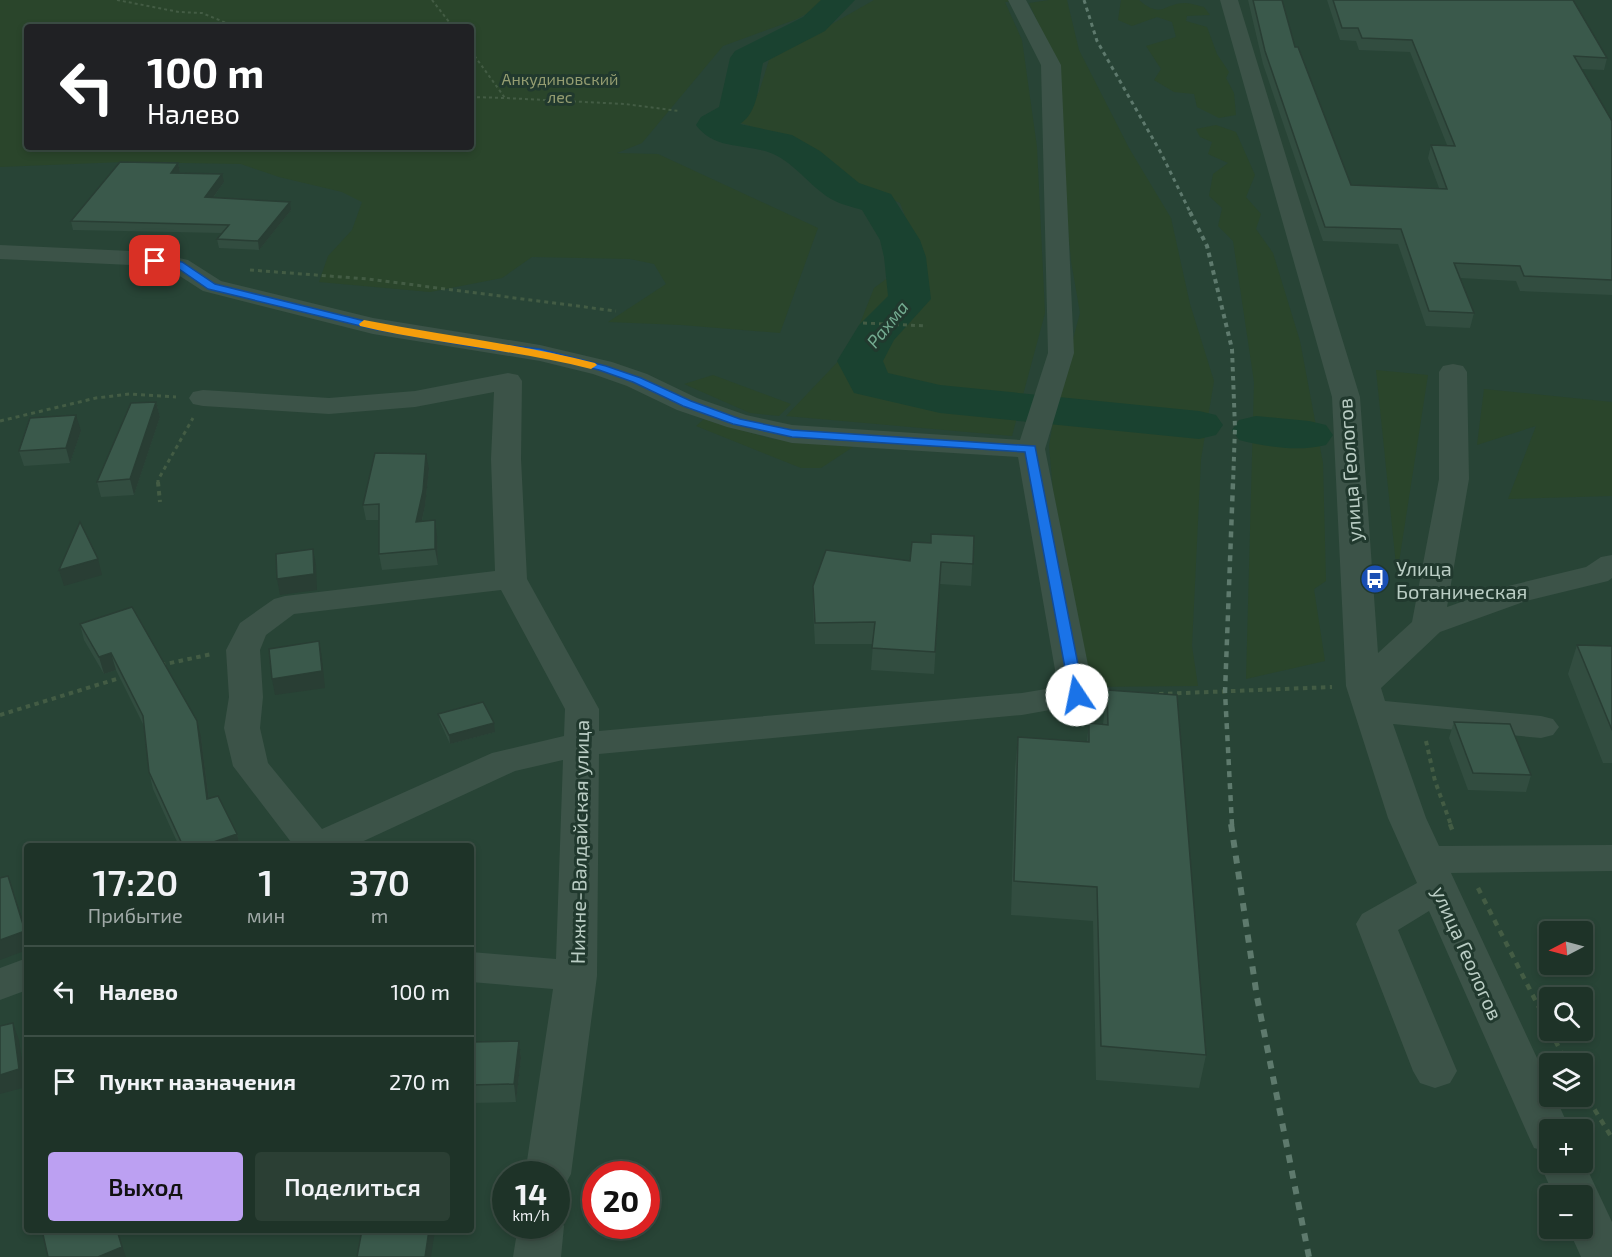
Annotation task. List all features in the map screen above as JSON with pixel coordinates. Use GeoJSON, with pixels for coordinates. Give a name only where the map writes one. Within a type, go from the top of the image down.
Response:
{"type":"FeatureCollection","features":[{"type":"Feature","properties":{"kind":"street"},"geometry":{"type":"LineString","coordinates":[[324,843],[505,761],[582,744],[968,709],[1077,695],[1031,449],[1061,353],[1051,65],[1017,0]]}},
{"type":"Feature","properties":{"kind":"street","name":"улица Геологов"},"geometry":{"type":"LineString","coordinates":[[1229,0],[1346,397],[1367,698],[1407,818],[1543,1119]]}},
{"type":"Feature","properties":{"kind":"street"},"geometry":{"type":"LineString","coordinates":[[0,252],[131,258],[179,265],[212,286],[339,318],[470,343],[540,353],[602,368],[637,380],[687,404],[727,418],[792,434],[1031,449]]}},
{"type":"Feature","properties":{"kind":"street"},"geometry":{"type":"LineString","coordinates":[[1367,698],[1428,625],[1454,478],[1453,372]]}},
{"type":"Feature","properties":{"kind":"street","name":"Нижне-Валдайская улица"},"geometry":{"type":"LineString","coordinates":[[203,398],[341,405],[415,399],[508,381],[506,459],[511,579],[582,709],[576,976],[550,1161]]}},
{"type":"Feature","properties":{"kind":"street"},"geometry":{"type":"LineString","coordinates":[[1428,625],[1515,594],[1597,574],[1612,564]]}},
{"type":"Feature","properties":{"kind":"street"},"geometry":{"type":"LineString","coordinates":[[315,843],[251,766],[242,728],[246,697],[243,650],[252,630],[285,606],[370,594],[511,579]]}},
{"type":"Feature","properties":{"kind":"street"},"geometry":{"type":"LineString","coordinates":[[1367,698],[1541,727]]}},
{"type":"Feature","properties":{"kind":"street"},"geometry":{"type":"LineString","coordinates":[[1435,1071],[1376,924],[1433,874],[1612,858]]}},
{"type":"Feature","properties":{"kind":"street"},"geometry":{"type":"LineString","coordinates":[[474,967],[576,976]]}},
{"type":"Feature","properties":{"kind":"street"},"geometry":{"type":"LineString","coordinates":[[0,985],[24,974]]}},
{"type":"Feature","properties":{"kind":"street"},"geometry":{"type":"LineString","coordinates":[[1593,1231],[1605,1257]]}},
{"type":"Feature","properties":{"kind":"street"},"geometry":{"type":"LineString","coordinates":[[537,1257],[539,1239]]}},
{"type":"Feature","properties":{"kind":"path"},"geometry":{"type":"LineString","coordinates":[[117,0],[202,14],[228,24]]}},
{"type":"Feature","properties":{"kind":"path"},"geometry":{"type":"LineString","coordinates":[[432,0],[451,24]]}},
{"type":"Feature","properties":{"kind":"path"},"geometry":{"type":"LineString","coordinates":[[474,55],[506,98]]}},
{"type":"Feature","properties":{"kind":"path"},"geometry":{"type":"LineString","coordinates":[[474,97],[625,104],[679,111]]}},
{"type":"Feature","properties":{"kind":"path"},"geometry":{"type":"LineString","coordinates":[[250,270],[368,279],[616,311]]}},
{"type":"Feature","properties":{"kind":"path"},"geometry":{"type":"LineString","coordinates":[[863,322],[927,326]]}},
{"type":"Feature","properties":{"kind":"path"},"geometry":{"type":"LineString","coordinates":[[0,420],[96,398],[130,394],[203,398],[158,480],[160,502]]}},
{"type":"Feature","properties":{"kind":"path"},"geometry":{"type":"LineString","coordinates":[[153,668],[186,658],[243,650]]}},
{"type":"Feature","properties":{"kind":"path"},"geometry":{"type":"LineString","coordinates":[[0,715],[131,675]]}},
{"type":"Feature","properties":{"kind":"path"},"geometry":{"type":"LineString","coordinates":[[1157,694],[1367,698]]}},
{"type":"Feature","properties":{"kind":"path"},"geometry":{"type":"LineString","coordinates":[[1593,1107],[1612,1138]]}},
{"type":"Feature","properties":{"kind":"green space","name":"Анкудиновский лес"},"geometry":{"type":"Polygon","coordinates":[[[0,0],[831,0],[797,19],[723,46],[642,143],[617,153],[658,154],[818,228],[780,333],[608,322],[666,284],[654,264],[630,259],[532,257],[502,278],[430,292],[319,282],[328,256],[352,230],[362,202],[342,192],[279,177],[241,164],[123,162],[0,167],[0,0]]]}},
{"type":"Feature","properties":{"kind":"green space"},"geometry":{"type":"Polygon","coordinates":[[[874,0],[1020,0],[1005,2],[1022,40],[1037,147],[1045,313],[1012,436],[786,416],[850,349],[874,288],[920,254],[900,203],[862,185],[797,142],[741,123],[759,92],[769,60],[874,0]]]}},
{"type":"Feature","properties":{"kind":"green space"},"geometry":{"type":"Polygon","coordinates":[[[1067,0],[1079,50],[1129,148],[1171,218],[1190,304],[1214,381],[1201,459],[1192,646],[1198,686],[1082,687],[1056,524],[1049,446],[1057,399],[1080,313],[1071,261],[1061,150],[1058,68],[1029,3],[1067,0]]]}},
{"type":"Feature","properties":{"kind":"green space"},"geometry":{"type":"Polygon","coordinates":[[[1121,0],[1139,0],[1158,10],[1185,3],[1204,7],[1210,15],[1187,16],[1186,21],[1207,27],[1217,54],[1229,72],[1226,78],[1234,93],[1236,115],[1219,118],[1197,107],[1194,94],[1174,92],[1154,80],[1161,69],[1146,46],[1176,37],[1172,22],[1157,17],[1132,26],[1118,20],[1121,0]]]}},
{"type":"Feature","properties":{"kind":"green space"},"geometry":{"type":"Polygon","coordinates":[[[1216,125],[1236,132],[1255,175],[1246,197],[1261,214],[1256,229],[1273,253],[1300,341],[1323,463],[1326,581],[1314,589],[1325,661],[1246,679],[1254,382],[1233,241],[1218,226],[1222,208],[1209,196],[1213,174],[1228,163],[1208,154],[1212,142],[1200,137],[1196,129],[1216,125]]]}},
{"type":"Feature","properties":{"kind":"green space"},"geometry":{"type":"Polygon","coordinates":[[[1376,370],[1428,375],[1397,575],[1376,370]]]}},
{"type":"Feature","properties":{"kind":"green space"},"geometry":{"type":"Polygon","coordinates":[[[713,375],[791,404],[779,416],[750,413],[684,384],[713,375]]]}},
{"type":"Feature","properties":{"kind":"green space"},"geometry":{"type":"Polygon","coordinates":[[[1484,389],[1612,402],[1612,496],[1508,499],[1536,426],[1477,445],[1484,389]]]}},
{"type":"Feature","properties":{"kind":"green space"},"geometry":{"type":"Polygon","coordinates":[[[704,419],[772,439],[853,447],[821,468],[801,468],[696,426],[704,419]]]}},
{"type":"Feature","properties":{"kind":"building"},"geometry":{"type":"Polygon","coordinates":[[[1253,0],[1282,0],[1295,47],[1298,47],[1351,185],[1447,189],[1431,145],[1455,146],[1412,40],[1362,38],[1358,28],[1342,28],[1333,0],[1573,0],[1607,58],[1574,56],[1612,121],[1612,280],[1524,276],[1520,266],[1454,263],[1474,313],[1429,311],[1401,229],[1325,227],[1265,51],[1253,0]]]}},
{"type":"Feature","properties":{"kind":"building"},"geometry":{"type":"Polygon","coordinates":[[[120,162],[178,163],[171,173],[222,174],[205,197],[290,202],[258,241],[217,239],[229,225],[71,221],[120,162]]]}},
{"type":"Feature","properties":{"kind":"building"},"geometry":{"type":"Polygon","coordinates":[[[156,402],[130,479],[97,482],[131,403],[156,402]]]}},
{"type":"Feature","properties":{"kind":"building"},"geometry":{"type":"Polygon","coordinates":[[[76,415],[66,448],[19,451],[30,418],[76,415]]]}},
{"type":"Feature","properties":{"kind":"building"},"geometry":{"type":"Polygon","coordinates":[[[375,453],[426,454],[423,491],[416,522],[435,520],[435,549],[379,554],[379,504],[363,505],[375,453]]]}},
{"type":"Feature","properties":{"kind":"building"},"geometry":{"type":"Polygon","coordinates":[[[80,522],[98,559],[59,570],[80,522]]]}},
{"type":"Feature","properties":{"kind":"building"},"geometry":{"type":"Polygon","coordinates":[[[931,534],[974,536],[973,564],[941,562],[935,652],[872,648],[875,622],[815,623],[813,586],[826,550],[910,561],[912,542],[931,543],[931,534]]]}},
{"type":"Feature","properties":{"kind":"building"},"geometry":{"type":"Polygon","coordinates":[[[313,549],[314,574],[277,579],[276,554],[313,549]]]}},
{"type":"Feature","properties":{"kind":"building"},"geometry":{"type":"Polygon","coordinates":[[[132,607],[197,721],[207,799],[218,796],[237,834],[211,843],[182,843],[149,772],[143,716],[111,653],[99,657],[80,624],[132,607]]]}},
{"type":"Feature","properties":{"kind":"building"},"geometry":{"type":"Polygon","coordinates":[[[319,641],[322,671],[272,679],[269,649],[319,641]]]}},
{"type":"Feature","properties":{"kind":"building"},"geometry":{"type":"Polygon","coordinates":[[[1577,645],[1612,646],[1612,730],[1577,645]]]}},
{"type":"Feature","properties":{"kind":"building"},"geometry":{"type":"Polygon","coordinates":[[[1107,690],[1177,695],[1206,1055],[1101,1046],[1097,887],[1014,881],[1018,737],[1089,742],[1089,723],[1108,725],[1107,690]]]}},
{"type":"Feature","properties":{"kind":"building"},"geometry":{"type":"Polygon","coordinates":[[[483,702],[494,723],[449,735],[438,714],[483,702]]]}},
{"type":"Feature","properties":{"kind":"building"},"geometry":{"type":"Polygon","coordinates":[[[1454,722],[1510,724],[1531,775],[1473,773],[1454,722]]]}},
{"type":"Feature","properties":{"kind":"building"},"geometry":{"type":"Polygon","coordinates":[[[8,876],[24,931],[0,940],[0,878],[8,876]]]}},
{"type":"Feature","properties":{"kind":"building"},"geometry":{"type":"Polygon","coordinates":[[[13,1023],[19,1069],[0,1075],[0,1026],[13,1023]]]}},
{"type":"Feature","properties":{"kind":"building"},"geometry":{"type":"Polygon","coordinates":[[[519,1041],[514,1084],[474,1085],[474,1042],[519,1041]]]}},
{"type":"Feature","properties":{"kind":"building"},"geometry":{"type":"Polygon","coordinates":[[[43,1233],[118,1233],[122,1247],[98,1257],[48,1257],[43,1233]]]}},
{"type":"Feature","properties":{"kind":"building"},"geometry":{"type":"Polygon","coordinates":[[[361,1233],[429,1233],[425,1257],[357,1257],[361,1233]]]}},
{"type":"Feature","properties":{"kind":"waterway","name":"Рахма"},"geometry":{"type":"LineString","coordinates":[[839,0],[814,24],[747,58],[735,112],[714,125],[733,135],[779,143],[807,159],[845,191],[877,202],[900,240],[905,257],[910,299],[875,334],[860,361],[870,383],[940,399],[1199,425]]}},
{"type":"Feature","properties":{"kind":"waterway","name":"Рахма"},"geometry":{"type":"LineString","coordinates":[[1256,430],[1309,435]]}},
{"type":"Feature","properties":{"kind":"railway"},"geometry":{"type":"LineString","coordinates":[[1084,0],[1097,41],[1161,153],[1191,214]]}},
{"type":"Feature","properties":{"kind":"railway"},"geometry":{"type":"LineString","coordinates":[[1191,214],[1207,246],[1232,349],[1235,428],[1233,484]]}},
{"type":"Feature","properties":{"kind":"railway"},"geometry":{"type":"LineString","coordinates":[[1232,825],[1225,692],[1233,482]]}},
{"type":"Feature","properties":{"kind":"railway"},"geometry":{"type":"LineString","coordinates":[[1231,824],[1257,997],[1309,1257]]}},
{"type":"Feature","properties":{"kind":"slow traffic"},"geometry":{"type":"LineString","coordinates":[[364,324],[480,345],[540,353],[591,365]]}},
{"type":"Feature","properties":{"kind":"place","name":"Улица Ботаническая"},"geometry":{"type":"Point","coordinates":[1375,579]}},
{"type":"Feature","properties":{"kind":"route"},"geometry":{"type":"LineString","coordinates":[[155,261],[179,265],[212,286],[373,326],[540,353],[602,368],[637,380],[687,404],[737,421],[792,434],[1031,449],[1077,695]]}}]}
